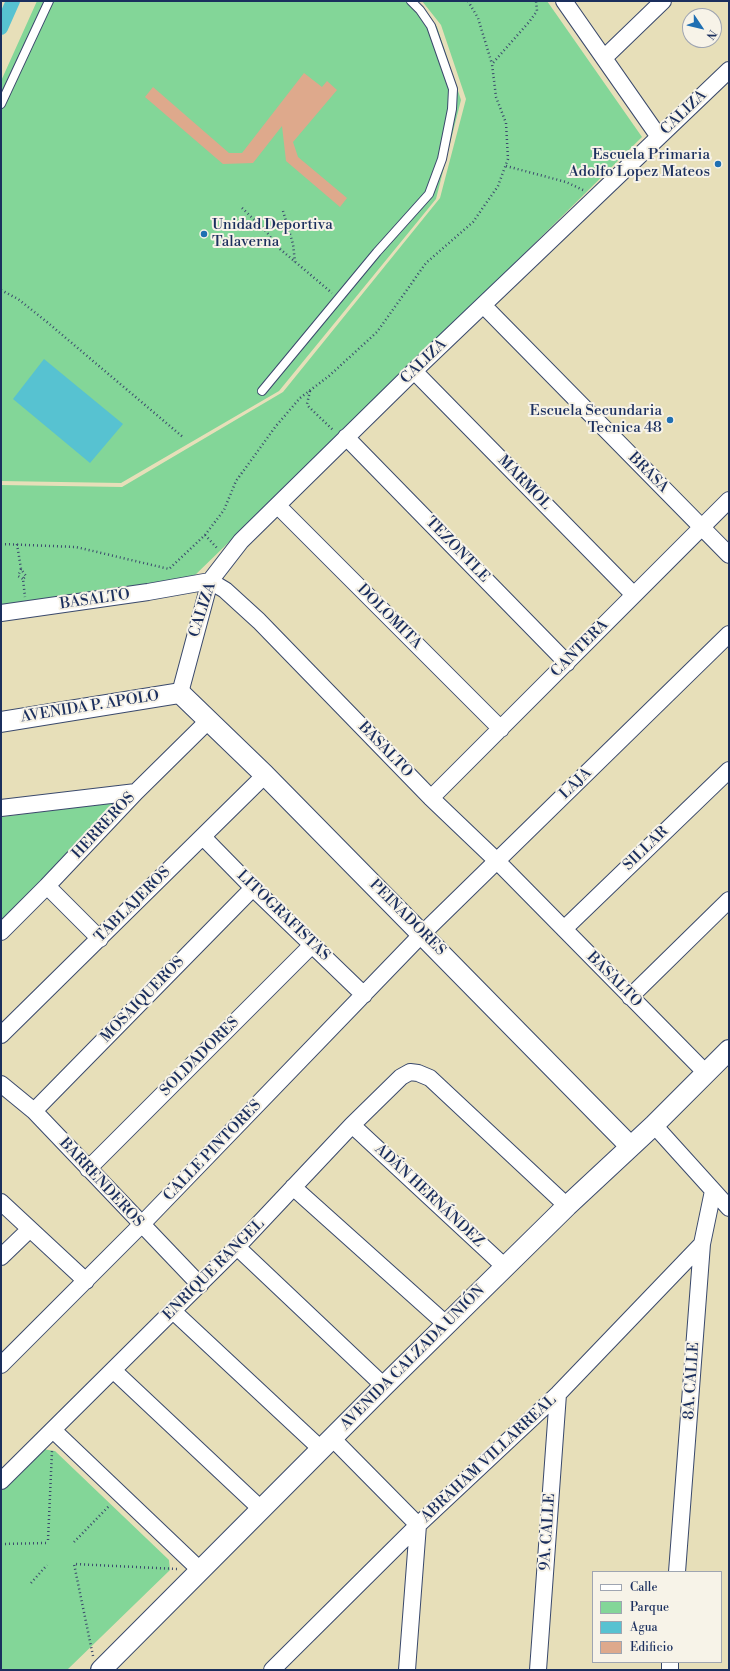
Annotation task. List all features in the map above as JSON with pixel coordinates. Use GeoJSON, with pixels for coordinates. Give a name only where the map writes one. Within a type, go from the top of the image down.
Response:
{"type":"FeatureCollection","features":[{"type":"Feature","properties":{"kind":"street"},"geometry":{"type":"LineString","coordinates":[[564,1],[605,57],[660,137]]}},
{"type":"Feature","properties":{"kind":"street"},"geometry":{"type":"LineString","coordinates":[[605,57],[663,1]]}},
{"type":"Feature","properties":{"kind":"street","name":"CALIZA"},"geometry":{"type":"LineString","coordinates":[[180,692],[210,581],[226,559],[346,437],[729,70]]}},
{"type":"Feature","properties":{"kind":"street","name":"BRASA"},"geometry":{"type":"LineString","coordinates":[[483,305],[729,555]]}},
{"type":"Feature","properties":{"kind":"street","name":"MARMOL"},"geometry":{"type":"LineString","coordinates":[[414,371],[634,595]]}},
{"type":"Feature","properties":{"kind":"street","name":"TEZONTLE"},"geometry":{"type":"LineString","coordinates":[[346,437],[567,663]]}},
{"type":"Feature","properties":{"kind":"street","name":"CANTERA"},"geometry":{"type":"LineString","coordinates":[[431,798],[729,500]]}},
{"type":"Feature","properties":{"kind":"street","name":"DOLOMITA"},"geometry":{"type":"LineString","coordinates":[[278,506],[501,729]]}},
{"type":"Feature","properties":{"kind":"street","name":"BASALTO"},"geometry":{"type":"LineString","coordinates":[[1,613],[148,592],[210,581],[236,599],[260,621],[431,798],[497,861],[706,1073]]}},
{"type":"Feature","properties":{"kind":"street","name":"LAJA"},"geometry":{"type":"LineString","coordinates":[[422,934],[729,634]]}},
{"type":"Feature","properties":{"kind":"street","name":"PEINADORES"},"geometry":{"type":"LineString","coordinates":[[180,692],[265,775],[630,1146]]}},
{"type":"Feature","properties":{"kind":"street","name":"AVENIDA P. APOLO"},"geometry":{"type":"LineString","coordinates":[[1,722],[180,692]]}},
{"type":"Feature","properties":{"kind":"street","name":"HERREROS"},"geometry":{"type":"LineString","coordinates":[[1,932],[136,792],[208,721]]}},
{"type":"Feature","properties":{"kind":"street","name":"SILLAR"},"geometry":{"type":"LineString","coordinates":[[564,929],[729,770]]}},
{"type":"Feature","properties":{"kind":"street","name":"TABLAJEROS"},"geometry":{"type":"LineString","coordinates":[[1,1035],[265,775]]}},
{"type":"Feature","properties":{"kind":"street"},"geometry":{"type":"LineString","coordinates":[[1,808],[136,792]]}},
{"type":"Feature","properties":{"kind":"street","name":"LITOGRAFISTAS"},"geometry":{"type":"LineString","coordinates":[[203,837],[253,888],[364,995]]}},
{"type":"Feature","properties":{"kind":"street"},"geometry":{"type":"LineString","coordinates":[[47,886],[100,938]]}},
{"type":"Feature","properties":{"kind":"street","name":"MOSAIQUEROS"},"geometry":{"type":"LineString","coordinates":[[34,1111],[253,888]]}},
{"type":"Feature","properties":{"kind":"street"},"geometry":{"type":"LineString","coordinates":[[630,996],[729,900]]}},
{"type":"Feature","properties":{"kind":"street","name":"CALLE PINTORES"},"geometry":{"type":"LineString","coordinates":[[1,1365],[141,1225],[422,934]]}},
{"type":"Feature","properties":{"kind":"street","name":"SOLDADORES"},"geometry":{"type":"LineString","coordinates":[[88,1169],[312,945]]}},
{"type":"Feature","properties":{"kind":"street","name":"AVENIDA CALZADA UNIÓN"},"geometry":{"type":"LineString","coordinates":[[98,1666],[200,1570],[567,1206],[654,1125],[729,1050]]}},
{"type":"Feature","properties":{"kind":"street","name":"ENRIQUE RANGEL"},"geometry":{"type":"LineString","coordinates":[[1,1482],[200,1285],[352,1125],[401,1077],[410,1072],[418,1073],[430,1078],[567,1206]]}},
{"type":"Feature","properties":{"kind":"street","name":"BARRENDEROS"},"geometry":{"type":"LineString","coordinates":[[1,1084],[34,1111],[141,1225],[200,1285]]}},
{"type":"Feature","properties":{"kind":"street","name":"ADÁN HERNÁNDEZ"},"geometry":{"type":"LineString","coordinates":[[352,1125],[505,1267]]}},
{"type":"Feature","properties":{"kind":"street"},"geometry":{"type":"LineString","coordinates":[[654,1125],[729,1208]]}},
{"type":"Feature","properties":{"kind":"street"},"geometry":{"type":"LineString","coordinates":[[293,1187],[447,1325]]}},
{"type":"Feature","properties":{"kind":"street","name":"8A. CALLE"},"geometry":{"type":"LineString","coordinates":[[677,1571],[702,1244],[713,1191]]}},
{"type":"Feature","properties":{"kind":"street"},"geometry":{"type":"LineString","coordinates":[[1,1202],[86,1281]]}},
{"type":"Feature","properties":{"kind":"street"},"geometry":{"type":"LineString","coordinates":[[1,1257],[30,1229]]}},
{"type":"Feature","properties":{"kind":"street","name":"ABRAHAM VILLARREAL"},"geometry":{"type":"LineString","coordinates":[[277,1667],[418,1524],[558,1394],[702,1244]]}},
{"type":"Feature","properties":{"kind":"street"},"geometry":{"type":"LineString","coordinates":[[237,1247],[384,1386]]}},
{"type":"Feature","properties":{"kind":"street"},"geometry":{"type":"LineString","coordinates":[[173,1311],[418,1524],[407,1670]]}},
{"type":"Feature","properties":{"kind":"street"},"geometry":{"type":"LineString","coordinates":[[113,1370],[261,1509]]}},
{"type":"Feature","properties":{"kind":"street","name":"9A. CALLE"},"geometry":{"type":"LineString","coordinates":[[538,1670],[558,1394]]}},
{"type":"Feature","properties":{"kind":"street"},"geometry":{"type":"LineString","coordinates":[[53,1430],[200,1570]]}},
{"type":"Feature","properties":{"kind":"lane"},"geometry":{"type":"LineString","coordinates":[[1,104],[49,1]]}},
{"type":"Feature","properties":{"kind":"lane"},"geometry":{"type":"LineString","coordinates":[[262,391],[377,252],[429,194],[442,159],[452,109],[453,89],[431,26],[420,10],[411,1]]}},
{"type":"Feature","properties":{"kind":"path"},"geometry":{"type":"LineString","coordinates":[[1,544],[76,547],[169,569],[205,535],[224,510],[236,481],[276,426],[300,398],[329,376],[377,332],[426,263],[473,222],[498,186],[508,159],[506,123],[496,97],[492,64],[478,18],[468,1]]}},
{"type":"Feature","properties":{"kind":"path"},"geometry":{"type":"LineString","coordinates":[[492,64],[537,11],[536,1]]}},
{"type":"Feature","properties":{"kind":"path"},"geometry":{"type":"LineString","coordinates":[[506,166],[566,182],[582,189],[594,200]]}},
{"type":"Feature","properties":{"kind":"path"},"geometry":{"type":"LineString","coordinates":[[242,208],[265,230],[280,249],[339,299]]}},
{"type":"Feature","properties":{"kind":"path"},"geometry":{"type":"LineString","coordinates":[[283,211],[293,244],[295,262]]}},
{"type":"Feature","properties":{"kind":"path"},"geometry":{"type":"LineString","coordinates":[[1,290],[18,299],[47,322],[184,438]]}},
{"type":"Feature","properties":{"kind":"path"},"geometry":{"type":"LineString","coordinates":[[310,390],[307,404],[308,407],[333,430],[346,437]]}},
{"type":"Feature","properties":{"kind":"path"},"geometry":{"type":"LineString","coordinates":[[205,535],[226,559]]}},
{"type":"Feature","properties":{"kind":"path"},"geometry":{"type":"LineString","coordinates":[[17,544],[21,569],[26,576],[23,580],[26,610]]}},
{"type":"Feature","properties":{"kind":"path"},"geometry":{"type":"LineString","coordinates":[[21,569],[18,576],[23,580]]}},
{"type":"Feature","properties":{"kind":"path"},"geometry":{"type":"LineString","coordinates":[[48,1540],[53,1430]]}},
{"type":"Feature","properties":{"kind":"path"},"geometry":{"type":"LineString","coordinates":[[74,1542],[121,1494]]}},
{"type":"Feature","properties":{"kind":"path"},"geometry":{"type":"LineString","coordinates":[[1,1544],[46,1543]]}},
{"type":"Feature","properties":{"kind":"path"},"geometry":{"type":"LineString","coordinates":[[98,1666],[74,1564],[200,1570]]}},
{"type":"Feature","properties":{"kind":"path"},"geometry":{"type":"LineString","coordinates":[[31,1583],[47,1565]]}},
{"type":"Feature","properties":{"kind":"green space","name":"Unidad Deportiva Talaverna"},"geometry":{"type":"Polygon","coordinates":[[[37,1],[418,1],[437,27],[461,100],[436,199],[279,391],[121,483],[1,481],[1,81],[37,1]]]}},
{"type":"Feature","properties":{"kind":"green space"},"geometry":{"type":"Polygon","coordinates":[[[422,1],[547,1],[642,137],[434,343],[192,578],[1,609],[1,485],[122,487],[283,392],[440,198],[466,99],[441,25],[422,1]]]}},
{"type":"Feature","properties":{"kind":"green space"},"geometry":{"type":"Polygon","coordinates":[[[120,802],[1,920],[1,817],[120,802]]]}},
{"type":"Feature","properties":{"kind":"green space"},"geometry":{"type":"Polygon","coordinates":[[[42,1449],[55,1451],[169,1560],[170,1570],[67,1670],[1,1670],[1,1491],[42,1449]]]}},
{"type":"Feature","properties":{"kind":"water"},"geometry":{"type":"Polygon","coordinates":[[[44,359],[123,424],[90,463],[13,399],[44,359]]]}},
{"type":"Feature","properties":{"kind":"building"},"geometry":{"type":"Polygon","coordinates":[[[304,73],[322,87],[327,81],[337,90],[293,142],[298,157],[347,198],[340,207],[286,161],[282,126],[253,163],[223,164],[145,97],[153,87],[229,153],[242,153],[304,73]]]}},
{"type":"Feature","properties":{"kind":"waterway"},"geometry":{"type":"LineString","coordinates":[[1,28],[13,1]]}},
{"type":"Feature","properties":{"kind":"place","name":"Escuela Primaria Adolfo Lopez Mateos"},"geometry":{"type":"Point","coordinates":[718,164]}},
{"type":"Feature","properties":{"kind":"place","name":"Unidad Deportiva Talaverna"},"geometry":{"type":"Point","coordinates":[204,234]}},
{"type":"Feature","properties":{"kind":"place","name":"Escuela Secundaria Tecnica 48"},"geometry":{"type":"Point","coordinates":[670,420]}}]}
